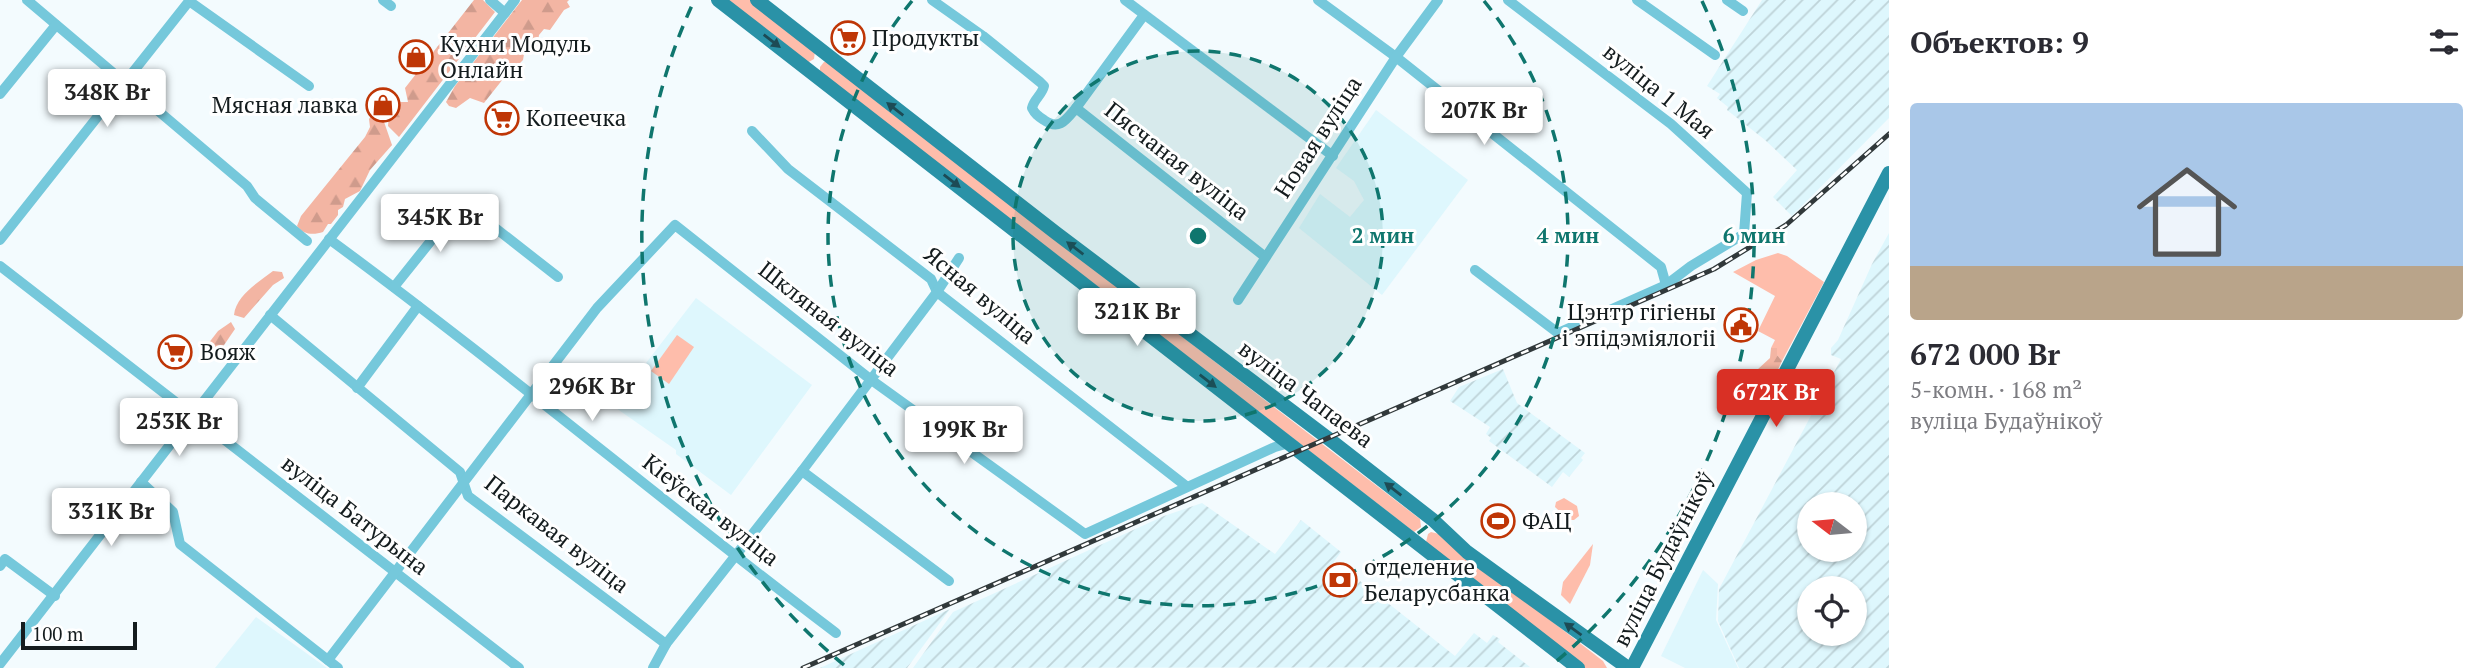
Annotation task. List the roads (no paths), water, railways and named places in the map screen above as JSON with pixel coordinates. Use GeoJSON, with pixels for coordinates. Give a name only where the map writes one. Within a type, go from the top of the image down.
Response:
{"type":"FeatureCollection","features":[{"type":"Feature","properties":{"kind":"main road"},"geometry":{"type":"LineString","coordinates":[[718,0],[1578,668]]}},
{"type":"Feature","properties":{"kind":"main road","name":"вуліца Чапаева"},"geometry":{"type":"LineString","coordinates":[[757,0],[1056,233],[1329,439],[1433,520],[1467,552],[1630,668]]}},
{"type":"Feature","properties":{"kind":"main road"},"geometry":{"type":"LineString","coordinates":[[811,72],[825,54]]}},
{"type":"Feature","properties":{"kind":"main road","name":"вуліца Будаўнікоў"},"geometry":{"type":"LineString","coordinates":[[1630,668],[1889,173]]}},
{"type":"Feature","properties":{"kind":"main road"},"geometry":{"type":"LineString","coordinates":[[1416,542],[1433,520]]}},
{"type":"Feature","properties":{"kind":"street"},"geometry":{"type":"LineString","coordinates":[[27,0],[247,186],[264,206],[307,241]]}},
{"type":"Feature","properties":{"kind":"street"},"geometry":{"type":"LineString","coordinates":[[490,0],[505,13]]}},
{"type":"Feature","properties":{"kind":"street"},"geometry":{"type":"LineString","coordinates":[[0,664],[515,0]]}},
{"type":"Feature","properties":{"kind":"street","name":"Пясчаная вуліца"},"geometry":{"type":"LineString","coordinates":[[932,0],[983,36],[1044,86],[1033,103],[1035,113],[1048,123],[1056,125],[1064,122],[1076,108],[1264,256]]}},
{"type":"Feature","properties":{"kind":"street"},"geometry":{"type":"LineString","coordinates":[[1125,0],[1333,156]]}},
{"type":"Feature","properties":{"kind":"street"},"geometry":{"type":"LineString","coordinates":[[1318,0],[1396,57],[1661,267],[1666,285],[1558,333],[1475,270]]}},
{"type":"Feature","properties":{"kind":"street","name":"Новая вуліца"},"geometry":{"type":"LineString","coordinates":[[1237,300],[1396,57],[1438,0]]}},
{"type":"Feature","properties":{"kind":"street","name":"вуліца 1 Мая"},"geometry":{"type":"LineString","coordinates":[[1508,0],[1671,124],[1747,193],[1744,234],[1690,266],[1666,285]]}},
{"type":"Feature","properties":{"kind":"street"},"geometry":{"type":"LineString","coordinates":[[1637,0],[1715,55]]}},
{"type":"Feature","properties":{"kind":"street"},"geometry":{"type":"LineString","coordinates":[[1727,0],[1743,11]]}},
{"type":"Feature","properties":{"kind":"street"},"geometry":{"type":"LineString","coordinates":[[0,240],[190,1],[309,86]]}},
{"type":"Feature","properties":{"kind":"street"},"geometry":{"type":"LineString","coordinates":[[1076,108],[1144,15]]}},
{"type":"Feature","properties":{"kind":"street"},"geometry":{"type":"LineString","coordinates":[[0,94],[56,25]]}},
{"type":"Feature","properties":{"kind":"street","name":"Ясная вуліца"},"geometry":{"type":"LineString","coordinates":[[752,131],[788,169],[931,279],[937,292],[1186,486]]}},
{"type":"Feature","properties":{"kind":"street"},"geometry":{"type":"LineString","coordinates":[[394,287],[462,202],[558,277]]}},
{"type":"Feature","properties":{"kind":"street","name":"Шкляная вуліца"},"geometry":{"type":"LineString","coordinates":[[531,396],[597,307],[675,225],[870,379],[1085,534],[1186,486],[1289,443]]}},
{"type":"Feature","properties":{"kind":"street","name":"Кіеўская вуліца"},"geometry":{"type":"LineString","coordinates":[[329,239],[836,633]]}},
{"type":"Feature","properties":{"kind":"street"},"geometry":{"type":"LineString","coordinates":[[653,668],[666,644],[802,471],[937,292],[959,258]]}},
{"type":"Feature","properties":{"kind":"street","name":"вуліца Батурына"},"geometry":{"type":"LineString","coordinates":[[0,266],[519,668]]}},
{"type":"Feature","properties":{"kind":"street"},"geometry":{"type":"LineString","coordinates":[[357,388],[418,306]]}},
{"type":"Feature","properties":{"kind":"street","name":"Паркавая вуліца"},"geometry":{"type":"LineString","coordinates":[[270,315],[460,472],[468,496],[666,644]]}},
{"type":"Feature","properties":{"kind":"street"},"geometry":{"type":"LineString","coordinates":[[328,660],[531,396]]}},
{"type":"Feature","properties":{"kind":"street"},"geometry":{"type":"LineString","coordinates":[[802,471],[948,581]]}},
{"type":"Feature","properties":{"kind":"street"},"geometry":{"type":"LineString","coordinates":[[141,482],[173,512],[180,544],[338,668]]}},
{"type":"Feature","properties":{"kind":"street"},"geometry":{"type":"LineString","coordinates":[[0,566],[5,559],[55,596]]}},
{"type":"Feature","properties":{"kind":"street"},"geometry":{"type":"LineString","coordinates":[[6,668],[29,638],[55,596]]}},
{"type":"Feature","properties":{"kind":"railway"},"geometry":{"type":"LineString","coordinates":[[803,668],[1714,269],[1786,225],[1889,134]]}},
{"type":"Feature","properties":{"kind":"place","name":"Продукты"},"geometry":{"type":"Point","coordinates":[848,38]}},
{"type":"Feature","properties":{"kind":"place","name":"Кухни Модуль Онлайн"},"geometry":{"type":"Point","coordinates":[416,57]}},
{"type":"Feature","properties":{"kind":"place","name":"Мясная лавка"},"geometry":{"type":"Point","coordinates":[383,105]}},
{"type":"Feature","properties":{"kind":"place","name":"Копеечка"},"geometry":{"type":"Point","coordinates":[502,118]}},
{"type":"Feature","properties":{"kind":"place","name":"Цэнтр гігіены і эпідэміялогіі"},"geometry":{"type":"Point","coordinates":[1741,325]}},
{"type":"Feature","properties":{"kind":"place","name":"Вояж"},"geometry":{"type":"Point","coordinates":[175,352]}},
{"type":"Feature","properties":{"kind":"place","name":"ФАЦ"},"geometry":{"type":"Point","coordinates":[1498,521]}},
{"type":"Feature","properties":{"kind":"place","name":"отделение Беларусбанка"},"geometry":{"type":"Point","coordinates":[1340,580]}}]}
